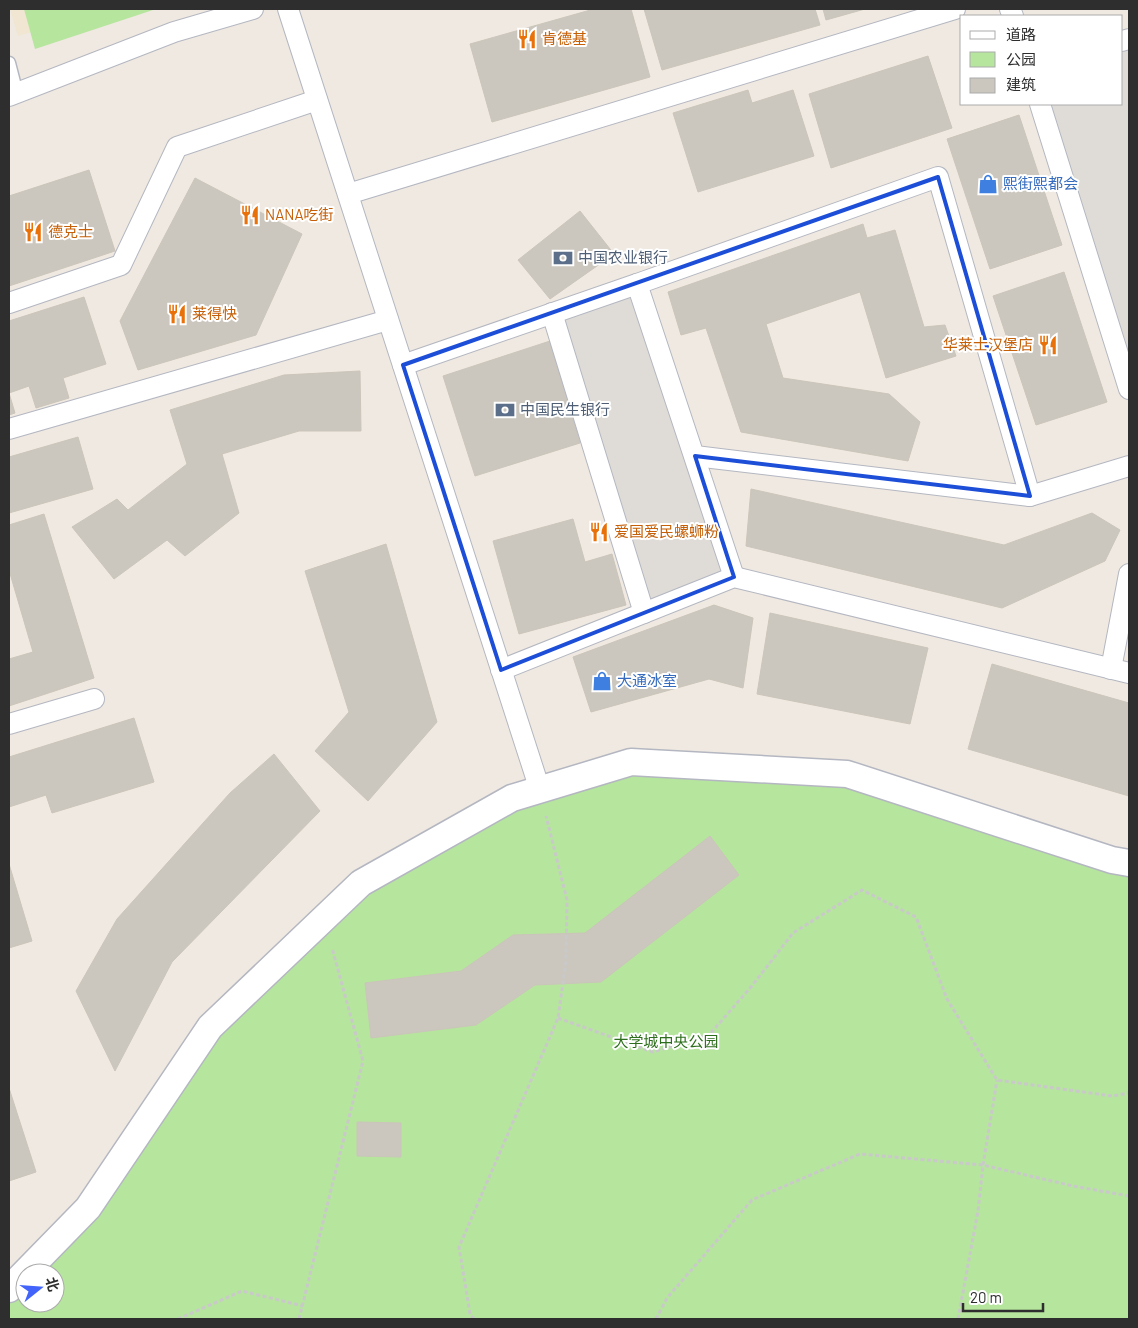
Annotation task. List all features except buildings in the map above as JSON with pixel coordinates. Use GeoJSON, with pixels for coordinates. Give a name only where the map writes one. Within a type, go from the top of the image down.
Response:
{"type":"FeatureCollection","features":[{"type":"Feature","properties":{"kind":"street"},"geometry":{"type":"LineString","coordinates":[[13,95],[174,32],[253,9]]}},
{"type":"Feature","properties":{"kind":"street"},"geometry":{"type":"LineString","coordinates":[[288,9],[540,790]]}},
{"type":"Feature","properties":{"kind":"street"},"geometry":{"type":"LineString","coordinates":[[348,194],[955,9]]}},
{"type":"Feature","properties":{"kind":"street"},"geometry":{"type":"LineString","coordinates":[[9,303],[121,265],[177,147],[317,100]]}},
{"type":"Feature","properties":{"kind":"street"},"geometry":{"type":"LineString","coordinates":[[1040,105],[1129,389]]}},
{"type":"Feature","properties":{"kind":"street"},"geometry":{"type":"LineString","coordinates":[[403,365],[938,177],[1030,496]]}},
{"type":"Feature","properties":{"kind":"street"},"geometry":{"type":"LineString","coordinates":[[637,284],[734,577]]}},
{"type":"Feature","properties":{"kind":"street"},"geometry":{"type":"LineString","coordinates":[[552,313],[644,613]]}},
{"type":"Feature","properties":{"kind":"street"},"geometry":{"type":"LineString","coordinates":[[9,429],[388,320]]}},
{"type":"Feature","properties":{"kind":"street"},"geometry":{"type":"LineString","coordinates":[[695,456],[1030,496],[1129,466]]}},
{"type":"Feature","properties":{"kind":"street"},"geometry":{"type":"LineString","coordinates":[[501,670],[734,577],[1120,671],[1129,574]]}},
{"type":"Feature","properties":{"kind":"street"},"geometry":{"type":"LineString","coordinates":[[9,724],[94,698]]}},
{"type":"Feature","properties":{"kind":"street"},"geometry":{"type":"LineString","coordinates":[[9,1289],[88,1208],[210,1027],[361,883],[512,798],[631,762],[847,774],[1112,860],[1129,863]]}},
{"type":"Feature","properties":{"kind":"lane"},"geometry":{"type":"LineString","coordinates":[[9,63],[13,95]]}},
{"type":"Feature","properties":{"kind":"path"},"geometry":{"type":"LineString","coordinates":[[474,1319],[470,1314],[459,1247],[558,1018],[566,961],[567,900],[540,790]]}},
{"type":"Feature","properties":{"kind":"path"},"geometry":{"type":"LineString","coordinates":[[558,1018],[653,1052],[709,1035],[751,987],[793,933],[862,890],[916,917],[947,999],[997,1080],[983,1165],[978,1211],[958,1319]]}},
{"type":"Feature","properties":{"kind":"path"},"geometry":{"type":"LineString","coordinates":[[299,1319],[363,1061],[324,918]]}},
{"type":"Feature","properties":{"kind":"path"},"geometry":{"type":"LineString","coordinates":[[997,1080],[1112,1096],[1129,1093]]}},
{"type":"Feature","properties":{"kind":"path"},"geometry":{"type":"LineString","coordinates":[[656,1319],[667,1298],[752,1200],[860,1154],[983,1165],[1073,1186],[1129,1196]]}},
{"type":"Feature","properties":{"kind":"path"},"geometry":{"type":"LineString","coordinates":[[178,1319],[242,1291],[303,1306]]}},
{"type":"Feature","properties":{"kind":"highlighted area"},"geometry":{"type":"Polygon","coordinates":[[[938,177],[1030,496],[695,456],[734,577],[501,670],[403,365],[938,177]]]}},
{"type":"Feature","properties":{"kind":"shaded area"},"geometry":{"type":"Polygon","coordinates":[[[10,9],[110,9],[18,36],[10,9]]]}},
{"type":"Feature","properties":{"kind":"shaded area"},"geometry":{"type":"Polygon","coordinates":[[[1129,39],[1129,389],[1040,105],[1123,105],[1123,41],[1129,39]]]}},
{"type":"Feature","properties":{"kind":"shaded area"},"geometry":{"type":"Polygon","coordinates":[[[637,284],[734,577],[644,613],[552,313],[637,284]]]}},
{"type":"Feature","properties":{"kind":"green space"},"geometry":{"type":"Polygon","coordinates":[[[24,9],[156,9],[35,49],[24,9]]]}},
{"type":"Feature","properties":{"kind":"green space","name":"大学城中央公园"},"geometry":{"type":"Polygon","coordinates":[[[631,762],[847,774],[1129,863],[1129,1319],[9,1319],[9,1289],[15,1283],[15,1313],[65,1313],[65,1263],[34,1263],[88,1208],[210,1027],[361,883],[512,798],[631,762]]]}},
{"type":"Feature","properties":{"kind":"place","name":"肯德基"},"geometry":{"type":"Point","coordinates":[527,39]}},
{"type":"Feature","properties":{"kind":"place","name":"熙街熙都会"},"geometry":{"type":"Point","coordinates":[988,184]}},
{"type":"Feature","properties":{"kind":"place","name":"NANA吃街"},"geometry":{"type":"Point","coordinates":[250,215]}},
{"type":"Feature","properties":{"kind":"place","name":"德克士"},"geometry":{"type":"Point","coordinates":[33,232]}},
{"type":"Feature","properties":{"kind":"place","name":"中国农业银行"},"geometry":{"type":"Point","coordinates":[563,258]}},
{"type":"Feature","properties":{"kind":"place","name":"莱得快"},"geometry":{"type":"Point","coordinates":[177,314]}},
{"type":"Feature","properties":{"kind":"place","name":"华莱士汉堡店"},"geometry":{"type":"Point","coordinates":[1048,345]}},
{"type":"Feature","properties":{"kind":"place","name":"中国民生银行"},"geometry":{"type":"Point","coordinates":[505,410]}},
{"type":"Feature","properties":{"kind":"place","name":"爱国爱民螺蛳粉"},"geometry":{"type":"Point","coordinates":[599,532]}},
{"type":"Feature","properties":{"kind":"place","name":"大通冰室"},"geometry":{"type":"Point","coordinates":[602,681]}}]}
